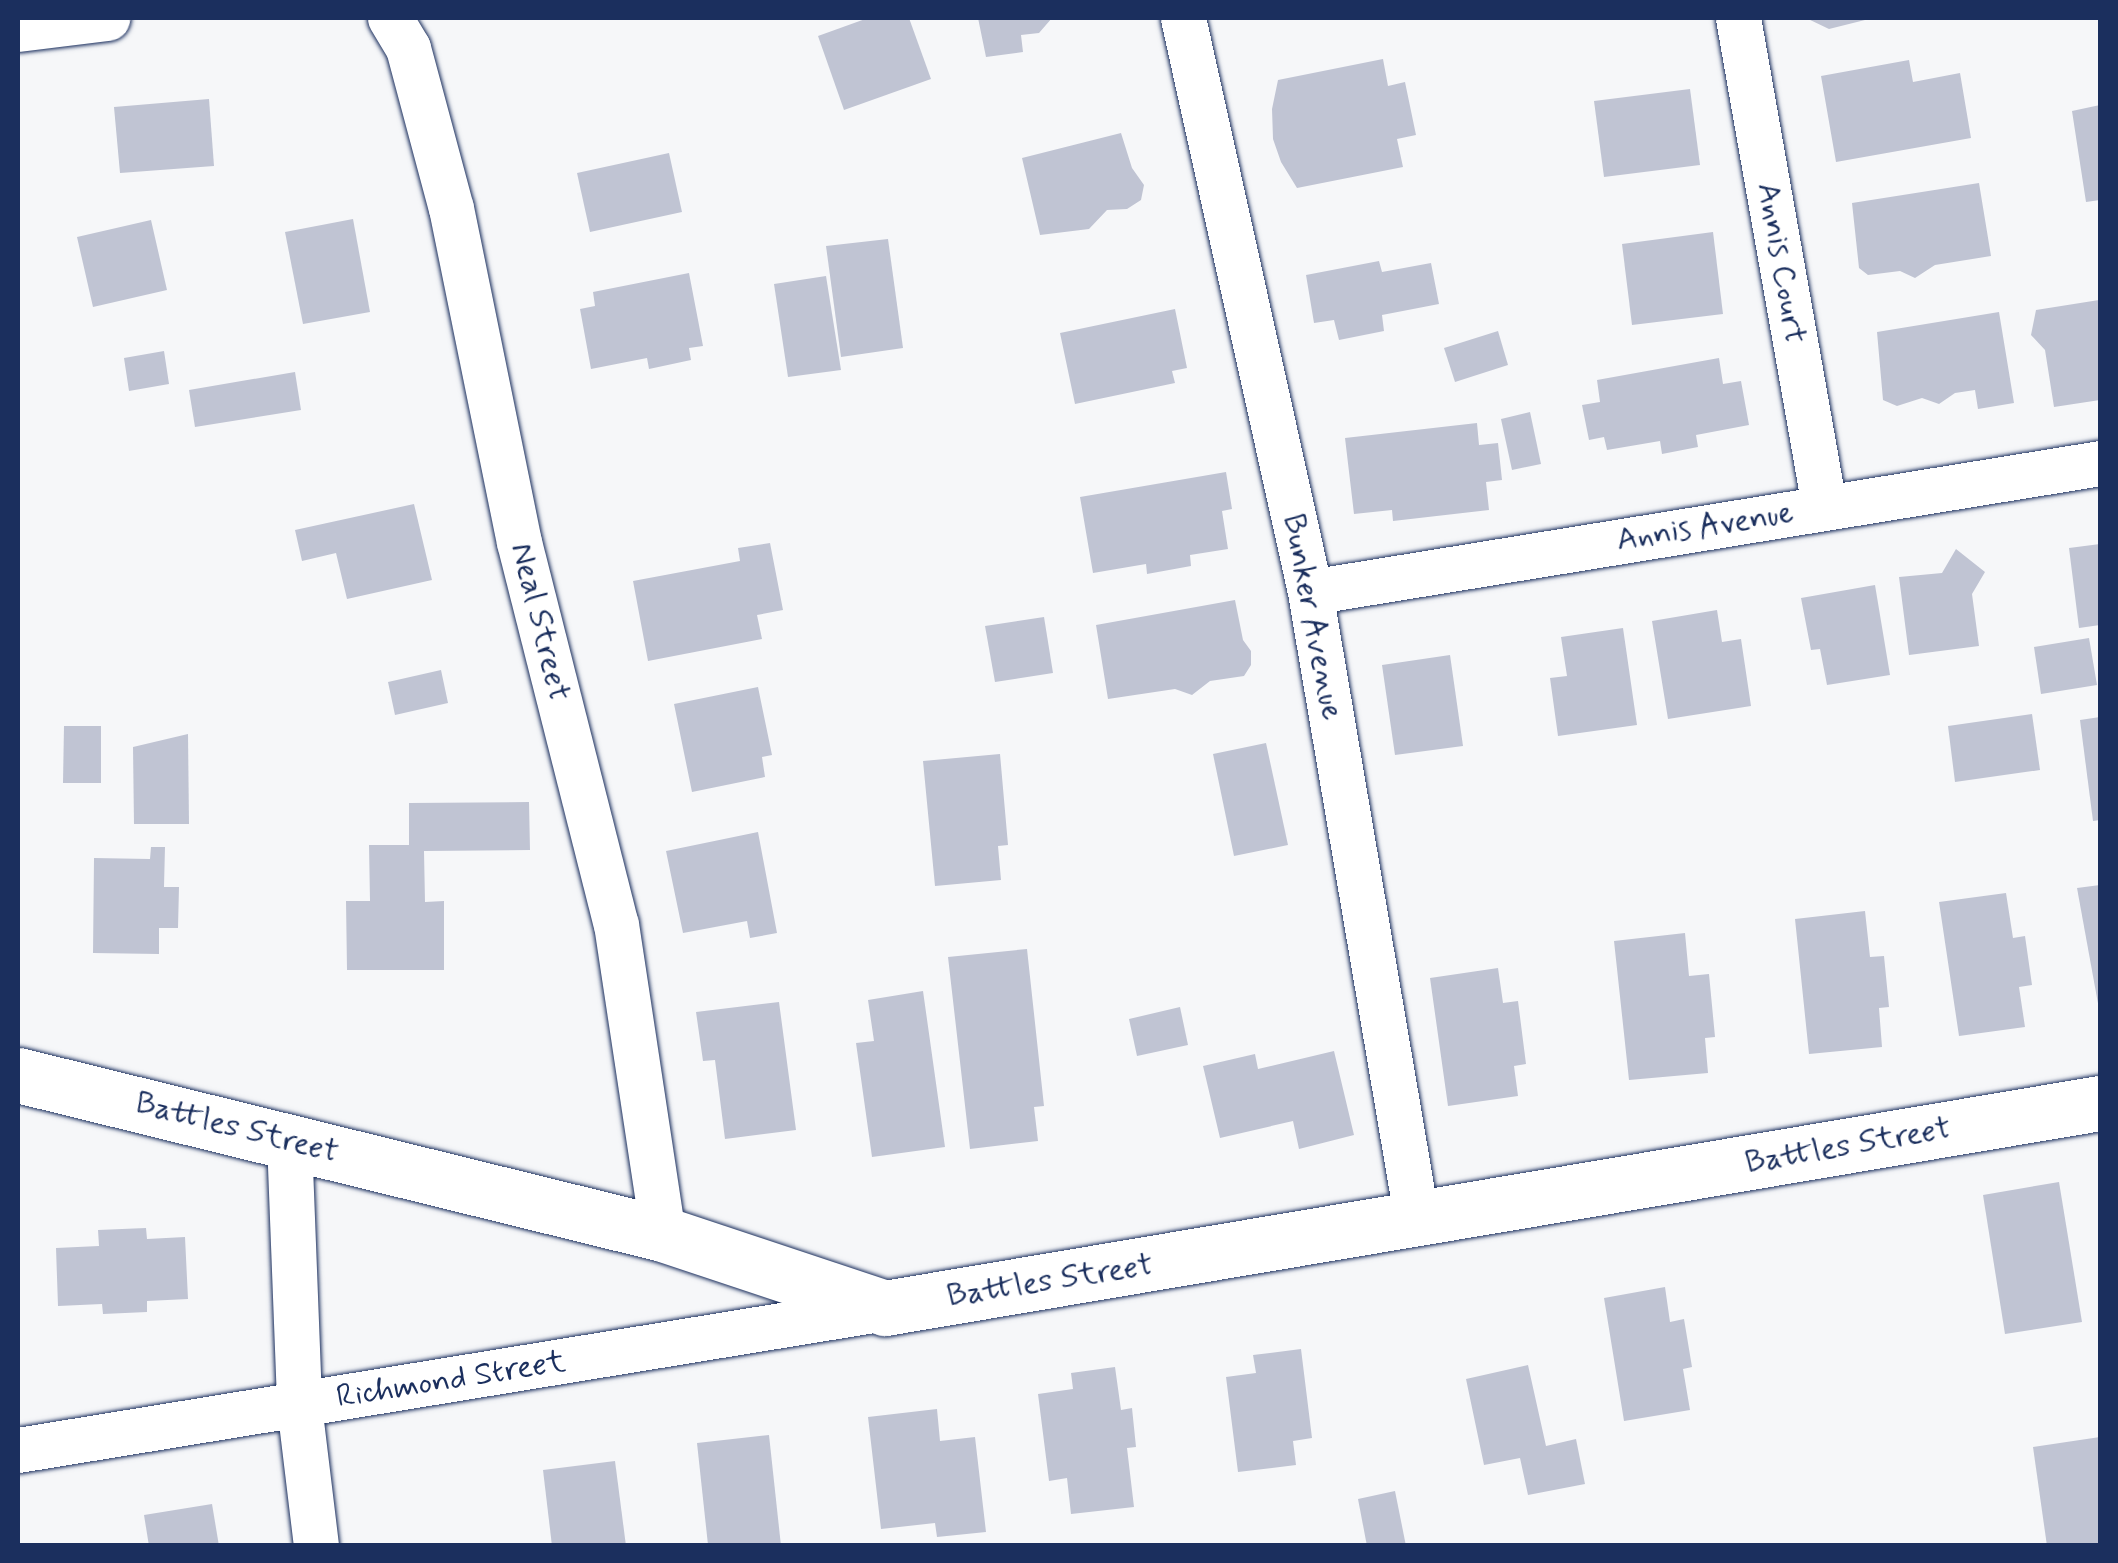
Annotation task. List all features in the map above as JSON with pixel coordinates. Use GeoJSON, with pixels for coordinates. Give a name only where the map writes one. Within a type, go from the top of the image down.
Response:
{"type":"FeatureCollection","features":[{"type":"Feature","properties":{"kind":"street"},"geometry":{"type":"LineString","coordinates":[[18,28],[107,18]]}},
{"type":"Feature","properties":{"kind":"street","name":"Neal Street"},"geometry":{"type":"LineString","coordinates":[[390,18],[408,48],[451,208],[519,542],[616,924],[663,1234]]}},
{"type":"Feature","properties":{"kind":"street","name":"Bunker Avenue"},"geometry":{"type":"LineString","coordinates":[[1183,18],[1310,592],[1418,1221]]}},
{"type":"Feature","properties":{"kind":"street","name":"Annis Court"},"geometry":{"type":"LineString","coordinates":[[1738,18],[1824,508]]}},
{"type":"Feature","properties":{"kind":"street","name":"Annis Avenue"},"geometry":{"type":"LineString","coordinates":[[1310,592],[2100,463]]}},
{"type":"Feature","properties":{"kind":"street","name":"Battles Street"},"geometry":{"type":"LineString","coordinates":[[18,1075],[663,1234],[885,1308],[2100,1103]]}},
{"type":"Feature","properties":{"kind":"street"},"geometry":{"type":"LineString","coordinates":[[289,1140],[299,1405],[316,1546]]}},
{"type":"Feature","properties":{"kind":"street","name":"Richmond Street"},"geometry":{"type":"LineString","coordinates":[[18,1450],[885,1308]]}},
{"type":"Feature","properties":{"kind":"building"},"geometry":{"type":"Polygon","coordinates":[[[868,18],[909,18],[931,79],[844,110],[818,36],[868,18]]]}},
{"type":"Feature","properties":{"kind":"building"},"geometry":{"type":"Polygon","coordinates":[[[978,18],[1052,18],[1039,33],[1021,35],[1023,52],[986,57],[978,18]]]}},
{"type":"Feature","properties":{"kind":"building"},"geometry":{"type":"Polygon","coordinates":[[[1806,18],[1869,18],[1869,19],[1829,29],[1806,18]]]}},
{"type":"Feature","properties":{"kind":"building"},"geometry":{"type":"Polygon","coordinates":[[[1383,59],[1388,86],[1405,82],[1416,135],[1397,139],[1403,167],[1297,188],[1273,139],[1272,109],[1278,80],[1383,59]]]}},
{"type":"Feature","properties":{"kind":"building"},"geometry":{"type":"Polygon","coordinates":[[[1909,60],[1913,82],[1960,73],[1971,138],[1836,162],[1821,76],[1909,60]]]}},
{"type":"Feature","properties":{"kind":"building"},"geometry":{"type":"Polygon","coordinates":[[[1690,89],[1700,165],[1604,177],[1594,101],[1690,89]]]}},
{"type":"Feature","properties":{"kind":"building"},"geometry":{"type":"Polygon","coordinates":[[[209,99],[214,166],[120,173],[114,107],[209,99]]]}},
{"type":"Feature","properties":{"kind":"building"},"geometry":{"type":"Polygon","coordinates":[[[2100,105],[2100,200],[2086,202],[2072,111],[2100,105]]]}},
{"type":"Feature","properties":{"kind":"building"},"geometry":{"type":"Polygon","coordinates":[[[1121,133],[1132,168],[1144,185],[1141,200],[1127,209],[1107,210],[1089,229],[1040,235],[1022,158],[1121,133]]]}},
{"type":"Feature","properties":{"kind":"building"},"geometry":{"type":"Polygon","coordinates":[[[669,153],[682,212],[590,232],[577,173],[669,153]]]}},
{"type":"Feature","properties":{"kind":"building"},"geometry":{"type":"Polygon","coordinates":[[[1979,183],[1991,256],[1935,265],[1915,278],[1900,271],[1868,275],[1859,268],[1852,203],[1979,183]]]}},
{"type":"Feature","properties":{"kind":"building"},"geometry":{"type":"Polygon","coordinates":[[[353,219],[370,312],[303,324],[285,232],[353,219]]]}},
{"type":"Feature","properties":{"kind":"building"},"geometry":{"type":"Polygon","coordinates":[[[151,220],[167,290],[93,307],[77,237],[151,220]]]}},
{"type":"Feature","properties":{"kind":"building"},"geometry":{"type":"Polygon","coordinates":[[[1713,232],[1723,314],[1632,325],[1622,244],[1713,232]]]}},
{"type":"Feature","properties":{"kind":"building"},"geometry":{"type":"Polygon","coordinates":[[[888,239],[903,348],[841,357],[826,246],[888,239]]]}},
{"type":"Feature","properties":{"kind":"building"},"geometry":{"type":"Polygon","coordinates":[[[1379,261],[1382,272],[1431,263],[1439,304],[1382,315],[1384,331],[1339,340],[1334,320],[1314,323],[1306,275],[1379,261]]]}},
{"type":"Feature","properties":{"kind":"building"},"geometry":{"type":"Polygon","coordinates":[[[689,273],[703,346],[689,348],[691,360],[649,369],[647,358],[591,369],[580,309],[595,306],[593,292],[689,273]]]}},
{"type":"Feature","properties":{"kind":"building"},"geometry":{"type":"Polygon","coordinates":[[[826,276],[841,370],[788,377],[774,284],[826,276]]]}},
{"type":"Feature","properties":{"kind":"building"},"geometry":{"type":"Polygon","coordinates":[[[2099,300],[2100,400],[2054,407],[2045,350],[2031,335],[2036,310],[2099,300]]]}},
{"type":"Feature","properties":{"kind":"building"},"geometry":{"type":"Polygon","coordinates":[[[1175,309],[1187,368],[1172,371],[1175,383],[1075,404],[1060,333],[1175,309]]]}},
{"type":"Feature","properties":{"kind":"building"},"geometry":{"type":"Polygon","coordinates":[[[1999,312],[2014,403],[1978,409],[1975,390],[1955,393],[1939,404],[1922,398],[1897,406],[1883,400],[1877,332],[1999,312]]]}},
{"type":"Feature","properties":{"kind":"building"},"geometry":{"type":"Polygon","coordinates":[[[1498,331],[1508,365],[1455,382],[1444,348],[1498,331]]]}},
{"type":"Feature","properties":{"kind":"building"},"geometry":{"type":"Polygon","coordinates":[[[164,351],[169,384],[129,391],[124,358],[164,351]]]}},
{"type":"Feature","properties":{"kind":"building"},"geometry":{"type":"Polygon","coordinates":[[[1719,358],[1723,384],[1741,381],[1749,425],[1696,435],[1698,447],[1662,454],[1660,441],[1607,450],[1604,437],[1589,440],[1582,405],[1600,402],[1597,380],[1719,358]]]}},
{"type":"Feature","properties":{"kind":"building"},"geometry":{"type":"Polygon","coordinates":[[[295,372],[301,410],[195,427],[189,390],[295,372]]]}},
{"type":"Feature","properties":{"kind":"building"},"geometry":{"type":"Polygon","coordinates":[[[1530,412],[1541,464],[1512,470],[1501,419],[1530,412]]]}},
{"type":"Feature","properties":{"kind":"building"},"geometry":{"type":"Polygon","coordinates":[[[1477,423],[1479,445],[1498,443],[1502,480],[1486,482],[1489,510],[1393,521],[1392,510],[1354,514],[1345,438],[1477,423]]]}},
{"type":"Feature","properties":{"kind":"building"},"geometry":{"type":"Polygon","coordinates":[[[1226,472],[1232,509],[1222,511],[1228,549],[1190,555],[1191,566],[1147,574],[1146,564],[1093,573],[1080,497],[1226,472]]]}},
{"type":"Feature","properties":{"kind":"building"},"geometry":{"type":"Polygon","coordinates":[[[414,504],[432,580],[347,599],[336,553],[302,561],[295,530],[414,504]]]}},
{"type":"Feature","properties":{"kind":"building"},"geometry":{"type":"Polygon","coordinates":[[[770,543],[783,610],[757,615],[762,639],[648,661],[633,581],[740,561],[738,548],[770,543]]]}},
{"type":"Feature","properties":{"kind":"building"},"geometry":{"type":"Polygon","coordinates":[[[2100,544],[2100,625],[2079,628],[2069,548],[2100,544]]]}},
{"type":"Feature","properties":{"kind":"building"},"geometry":{"type":"Polygon","coordinates":[[[1956,549],[1985,572],[1972,594],[1979,646],[1909,655],[1899,577],[1942,573],[1956,549]]]}},
{"type":"Feature","properties":{"kind":"building"},"geometry":{"type":"Polygon","coordinates":[[[1875,585],[1890,675],[1827,685],[1820,649],[1811,650],[1801,598],[1875,585]]]}},
{"type":"Feature","properties":{"kind":"building"},"geometry":{"type":"Polygon","coordinates":[[[1235,600],[1243,640],[1251,651],[1251,665],[1244,676],[1210,681],[1192,695],[1175,689],[1108,699],[1096,625],[1235,600]]]}},
{"type":"Feature","properties":{"kind":"building"},"geometry":{"type":"Polygon","coordinates":[[[1717,610],[1722,642],[1741,639],[1751,706],[1668,719],[1652,621],[1717,610]]]}},
{"type":"Feature","properties":{"kind":"building"},"geometry":{"type":"Polygon","coordinates":[[[1044,617],[1053,673],[995,682],[985,626],[1044,617]]]}},
{"type":"Feature","properties":{"kind":"building"},"geometry":{"type":"Polygon","coordinates":[[[1623,628],[1637,725],[1558,736],[1550,678],[1567,676],[1561,637],[1623,628]]]}},
{"type":"Feature","properties":{"kind":"building"},"geometry":{"type":"Polygon","coordinates":[[[2089,638],[2097,685],[2041,694],[2034,647],[2089,638]]]}},
{"type":"Feature","properties":{"kind":"building"},"geometry":{"type":"Polygon","coordinates":[[[1450,655],[1463,746],[1395,755],[1382,665],[1450,655]]]}},
{"type":"Feature","properties":{"kind":"building"},"geometry":{"type":"Polygon","coordinates":[[[441,670],[448,703],[395,715],[388,682],[441,670]]]}},
{"type":"Feature","properties":{"kind":"building"},"geometry":{"type":"Polygon","coordinates":[[[758,687],[772,755],[762,757],[765,777],[692,792],[674,704],[758,687]]]}},
{"type":"Feature","properties":{"kind":"building"},"geometry":{"type":"Polygon","coordinates":[[[2032,714],[2040,770],[1955,782],[1948,726],[2032,714]]]}},
{"type":"Feature","properties":{"kind":"building"},"geometry":{"type":"Polygon","coordinates":[[[2100,717],[2100,820],[2093,821],[2080,720],[2100,717]]]}},
{"type":"Feature","properties":{"kind":"building"},"geometry":{"type":"Polygon","coordinates":[[[64,726],[101,726],[101,783],[63,783],[64,726]]]}},
{"type":"Feature","properties":{"kind":"building"},"geometry":{"type":"Polygon","coordinates":[[[188,734],[189,824],[134,824],[133,747],[188,734]]]}},
{"type":"Feature","properties":{"kind":"building"},"geometry":{"type":"Polygon","coordinates":[[[1266,743],[1288,845],[1234,856],[1213,754],[1266,743]]]}},
{"type":"Feature","properties":{"kind":"building"},"geometry":{"type":"Polygon","coordinates":[[[1000,754],[1008,845],[998,846],[1001,880],[935,886],[923,761],[1000,754]]]}},
{"type":"Feature","properties":{"kind":"building"},"geometry":{"type":"Polygon","coordinates":[[[529,802],[530,850],[424,851],[425,902],[444,901],[444,970],[347,970],[346,901],[370,901],[369,845],[409,845],[409,803],[529,802]]]}},
{"type":"Feature","properties":{"kind":"building"},"geometry":{"type":"Polygon","coordinates":[[[758,832],[777,933],[750,938],[747,921],[683,933],[666,851],[758,832]]]}},
{"type":"Feature","properties":{"kind":"building"},"geometry":{"type":"Polygon","coordinates":[[[151,847],[165,847],[164,887],[179,887],[178,928],[159,928],[159,954],[93,953],[94,858],[150,859],[151,847]]]}},
{"type":"Feature","properties":{"kind":"building"},"geometry":{"type":"Polygon","coordinates":[[[2100,885],[2100,1009],[2099,1009],[2077,888],[2100,885]]]}},
{"type":"Feature","properties":{"kind":"building"},"geometry":{"type":"Polygon","coordinates":[[[2006,893],[2013,938],[2025,936],[2032,985],[2019,987],[2025,1027],[1959,1036],[1939,902],[2006,893]]]}},
{"type":"Feature","properties":{"kind":"building"},"geometry":{"type":"Polygon","coordinates":[[[1865,911],[1870,957],[1884,956],[1889,1007],[1879,1008],[1882,1047],[1809,1054],[1795,919],[1865,911]]]}},
{"type":"Feature","properties":{"kind":"building"},"geometry":{"type":"Polygon","coordinates":[[[1685,933],[1689,976],[1709,974],[1715,1037],[1705,1038],[1708,1073],[1629,1080],[1614,941],[1685,933]]]}},
{"type":"Feature","properties":{"kind":"building"},"geometry":{"type":"Polygon","coordinates":[[[1027,949],[1044,1106],[1034,1107],[1038,1141],[970,1149],[948,957],[1027,949]]]}},
{"type":"Feature","properties":{"kind":"building"},"geometry":{"type":"Polygon","coordinates":[[[1498,968],[1503,1003],[1518,1001],[1526,1064],[1514,1066],[1518,1096],[1448,1106],[1430,978],[1498,968]]]}},
{"type":"Feature","properties":{"kind":"building"},"geometry":{"type":"Polygon","coordinates":[[[923,991],[945,1147],[872,1157],[856,1043],[874,1041],[868,1000],[923,991]]]}},
{"type":"Feature","properties":{"kind":"building"},"geometry":{"type":"Polygon","coordinates":[[[779,1002],[796,1130],[725,1139],[715,1060],[703,1061],[696,1012],[779,1002]]]}},
{"type":"Feature","properties":{"kind":"building"},"geometry":{"type":"Polygon","coordinates":[[[1180,1007],[1188,1045],[1137,1056],[1129,1019],[1180,1007]]]}},
{"type":"Feature","properties":{"kind":"building"},"geometry":{"type":"Polygon","coordinates":[[[1334,1051],[1354,1135],[1299,1149],[1293,1121],[1220,1138],[1203,1066],[1255,1054],[1258,1069],[1334,1051]]]}},
{"type":"Feature","properties":{"kind":"building"},"geometry":{"type":"Polygon","coordinates":[[[2059,1182],[2082,1322],[2005,1334],[1983,1195],[2059,1182]]]}},
{"type":"Feature","properties":{"kind":"building"},"geometry":{"type":"Polygon","coordinates":[[[146,1228],[147,1239],[185,1237],[188,1299],[147,1301],[147,1312],[103,1314],[102,1304],[58,1306],[56,1248],[99,1246],[98,1230],[146,1228]]]}},
{"type":"Feature","properties":{"kind":"building"},"geometry":{"type":"Polygon","coordinates":[[[1665,1287],[1670,1322],[1684,1319],[1692,1367],[1683,1369],[1690,1410],[1624,1421],[1604,1298],[1665,1287]]]}},
{"type":"Feature","properties":{"kind":"building"},"geometry":{"type":"Polygon","coordinates":[[[1301,1349],[1312,1438],[1293,1441],[1296,1465],[1238,1472],[1226,1377],[1256,1373],[1253,1355],[1301,1349]]]}},
{"type":"Feature","properties":{"kind":"building"},"geometry":{"type":"Polygon","coordinates":[[[1528,1365],[1546,1446],[1576,1439],[1585,1484],[1528,1495],[1520,1458],[1484,1465],[1466,1379],[1528,1365]]]}},
{"type":"Feature","properties":{"kind":"building"},"geometry":{"type":"Polygon","coordinates":[[[1115,1367],[1121,1410],[1132,1408],[1136,1447],[1127,1448],[1134,1507],[1071,1514],[1067,1478],[1049,1481],[1038,1394],[1073,1389],[1071,1373],[1115,1367]]]}},
{"type":"Feature","properties":{"kind":"building"},"geometry":{"type":"Polygon","coordinates":[[[937,1409],[940,1441],[975,1437],[986,1532],[937,1537],[935,1523],[881,1529],[868,1417],[937,1409]]]}},
{"type":"Feature","properties":{"kind":"building"},"geometry":{"type":"Polygon","coordinates":[[[769,1435],[781,1546],[708,1545],[697,1443],[769,1435]]]}},
{"type":"Feature","properties":{"kind":"building"},"geometry":{"type":"Polygon","coordinates":[[[2100,1437],[2100,1546],[2047,1546],[2033,1447],[2100,1437]]]}},
{"type":"Feature","properties":{"kind":"building"},"geometry":{"type":"Polygon","coordinates":[[[615,1461],[626,1546],[552,1546],[543,1470],[615,1461]]]}},
{"type":"Feature","properties":{"kind":"building"},"geometry":{"type":"Polygon","coordinates":[[[1395,1491],[1406,1546],[1367,1546],[1358,1499],[1395,1491]]]}},
{"type":"Feature","properties":{"kind":"building"},"geometry":{"type":"Polygon","coordinates":[[[212,1504],[219,1546],[149,1546],[144,1515],[212,1504]]]}}]}
